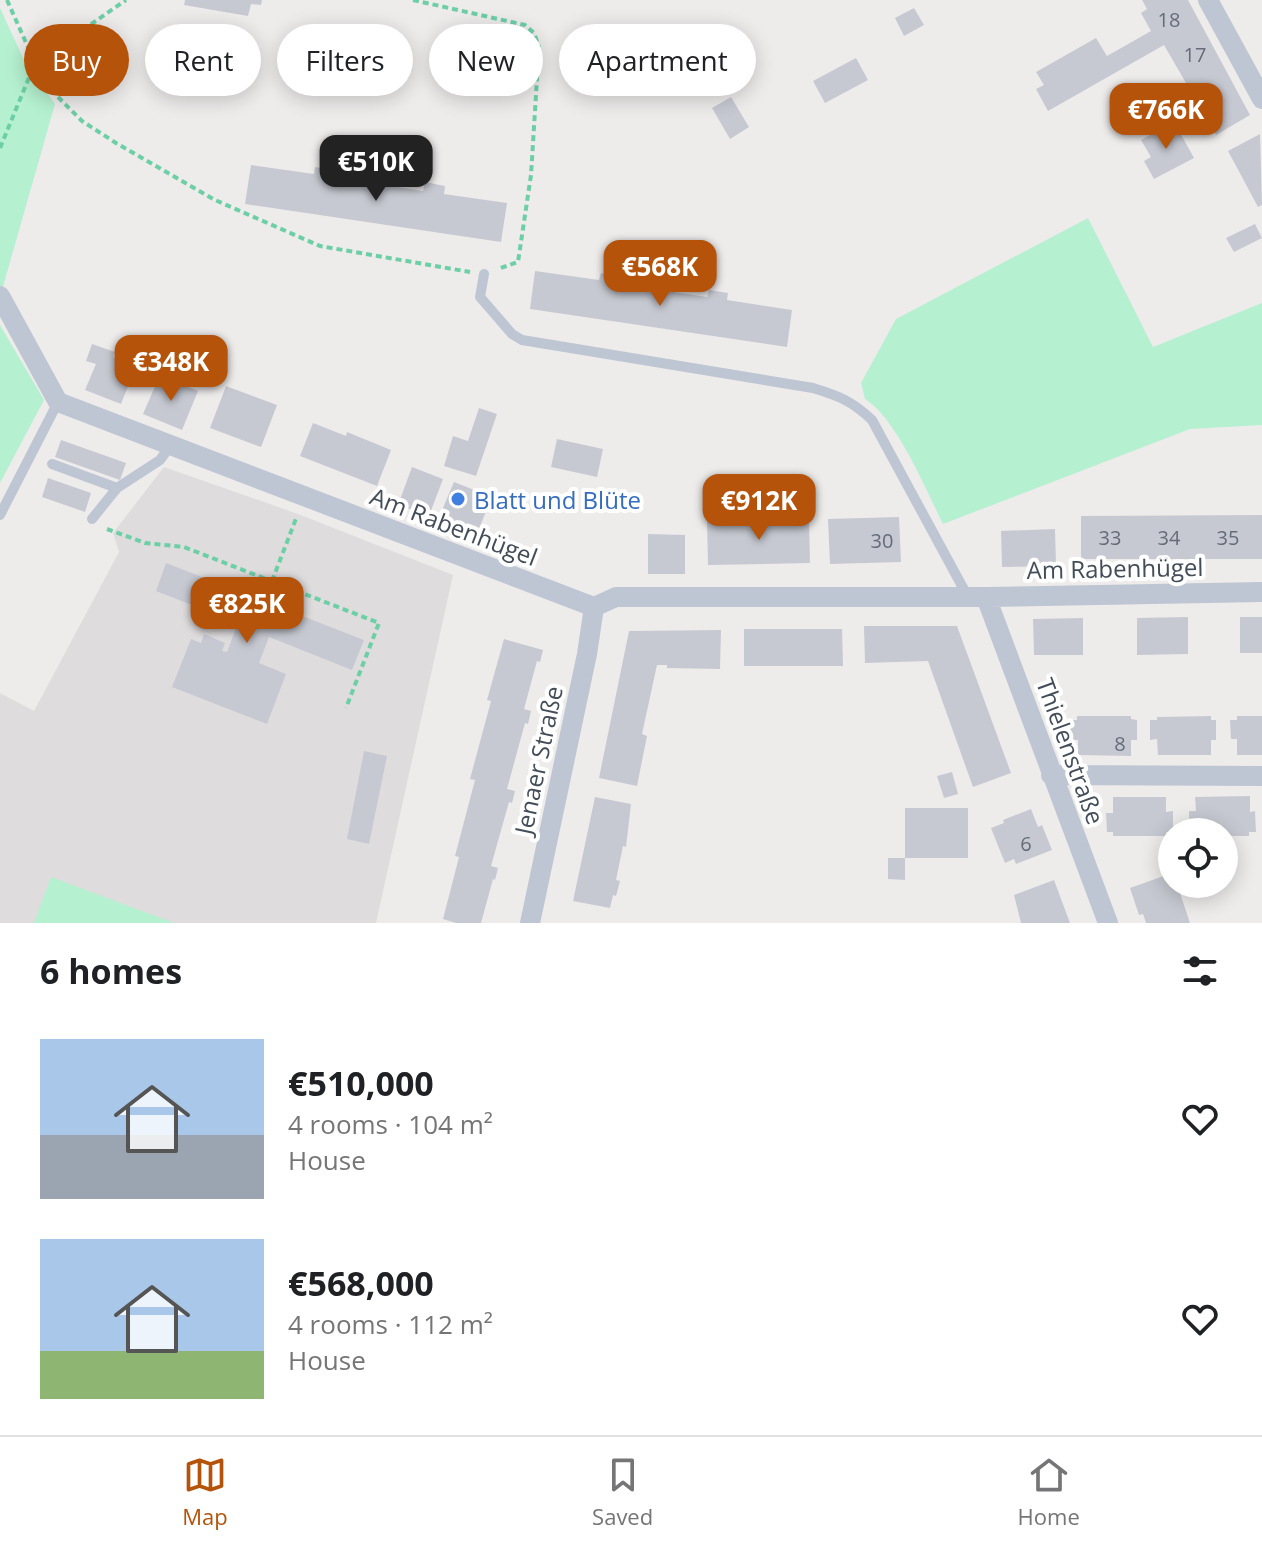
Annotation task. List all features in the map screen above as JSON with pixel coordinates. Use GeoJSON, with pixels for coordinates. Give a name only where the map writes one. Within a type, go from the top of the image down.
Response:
{"type":"FeatureCollection","features":[{"type":"Feature","properties":{"kind":"street"},"geometry":{"type":"LineString","coordinates":[[1208,0],[1262,99]]}},
{"type":"Feature","properties":{"kind":"street"},"geometry":{"type":"LineString","coordinates":[[0,296],[58,402]]}},
{"type":"Feature","properties":{"kind":"street","name":"Am Rabenhügel"},"geometry":{"type":"LineString","coordinates":[[58,402],[594,607],[616,597],[977,597],[1262,592]]}},
{"type":"Feature","properties":{"kind":"street","name":"Thielenstraße"},"geometry":{"type":"LineString","coordinates":[[977,597],[1108,923]]}},
{"type":"Feature","properties":{"kind":"street","name":"Jenaer Straße"},"geometry":{"type":"LineString","coordinates":[[530,923],[594,607]]}},
{"type":"Feature","properties":{"kind":"street"},"geometry":{"type":"LineString","coordinates":[[1051,775],[1262,776]]}},
{"type":"Feature","properties":{"kind":"lane"},"geometry":{"type":"LineString","coordinates":[[484,274],[480,297],[512,334],[522,340],[813,388],[856,405],[872,420],[977,597]]}},
{"type":"Feature","properties":{"kind":"lane"},"geometry":{"type":"LineString","coordinates":[[0,515],[58,402]]}},
{"type":"Feature","properties":{"kind":"lane"},"geometry":{"type":"LineString","coordinates":[[92,519],[117,488],[160,460],[171,445]]}},
{"type":"Feature","properties":{"kind":"lane"},"geometry":{"type":"LineString","coordinates":[[52,464],[117,488]]}},
{"type":"Feature","properties":{"kind":"path"},"geometry":{"type":"LineString","coordinates":[[7,0],[24,38]]}},
{"type":"Feature","properties":{"kind":"path"},"geometry":{"type":"LineString","coordinates":[[91,24],[126,0]]}},
{"type":"Feature","properties":{"kind":"path"},"geometry":{"type":"LineString","coordinates":[[57,96],[82,121],[215,200],[320,246],[484,274],[518,262],[531,175],[539,47],[534,33],[525,25],[413,0]]}},
{"type":"Feature","properties":{"kind":"path"},"geometry":{"type":"LineString","coordinates":[[0,148],[7,138],[24,92]]}},
{"type":"Feature","properties":{"kind":"path"},"geometry":{"type":"LineString","coordinates":[[272,581],[298,514]]}},
{"type":"Feature","properties":{"kind":"path"},"geometry":{"type":"LineString","coordinates":[[92,519],[113,533],[145,543],[184,547],[379,623],[346,708]]}},
{"type":"Feature","properties":{"kind":"shaded area"},"geometry":{"type":"Polygon","coordinates":[[[164,467],[298,514],[453,575],[376,923],[0,923],[0,693],[34,711],[119,552],[113,533],[164,467]]]}},
{"type":"Feature","properties":{"kind":"green space"},"geometry":{"type":"Polygon","coordinates":[[[0,8],[24,60],[24,96],[49,96],[55,104],[0,297],[0,8]]]}},
{"type":"Feature","properties":{"kind":"green space"},"geometry":{"type":"Polygon","coordinates":[[[1088,218],[1153,347],[1262,303],[1262,425],[1190,429],[943,524],[899,438],[877,409],[865,399],[861,383],[896,319],[1088,218]]]}},
{"type":"Feature","properties":{"kind":"green space"},"geometry":{"type":"Polygon","coordinates":[[[0,325],[44,400],[0,483],[0,325]]]}},
{"type":"Feature","properties":{"kind":"green space"},"geometry":{"type":"Polygon","coordinates":[[[51,877],[174,923],[34,923],[51,877]]]}},
{"type":"Feature","properties":{"kind":"building"},"geometry":{"type":"Polygon","coordinates":[[[185,0],[262,0],[261,5],[251,4],[248,16],[184,5],[185,0]]]}},
{"type":"Feature","properties":{"kind":"building"},"geometry":{"type":"Polygon","coordinates":[[[1142,0],[1188,0],[1250,115],[1216,135],[1164,45],[1048,111],[1036,89],[1044,85],[1036,72],[1096,38],[1107,56],[1151,31],[1141,13],[1147,9],[1142,0]]]}},
{"type":"Feature","properties":{"kind":"building"},"geometry":{"type":"Polygon","coordinates":[[[914,8],[924,25],[904,36],[895,18],[914,8]]]}},
{"type":"Feature","properties":{"kind":"building"},"geometry":{"type":"Polygon","coordinates":[[[856,58],[868,80],[825,103],[813,81],[856,58]]]}},
{"type":"Feature","properties":{"kind":"building"},"geometry":{"type":"Polygon","coordinates":[[[731,97],[749,127],[730,139],[712,108],[731,97]]]}},
{"type":"Feature","properties":{"kind":"building"},"geometry":{"type":"Polygon","coordinates":[[[1174,122],[1194,158],[1154,179],[1144,161],[1151,157],[1141,140],[1174,122]]]}},
{"type":"Feature","properties":{"kind":"building"},"geometry":{"type":"Polygon","coordinates":[[[1260,134],[1262,205],[1258,207],[1228,151],[1260,134]]]}},
{"type":"Feature","properties":{"kind":"building"},"geometry":{"type":"Polygon","coordinates":[[[251,165],[314,174],[315,167],[337,171],[336,178],[423,191],[425,182],[445,186],[444,194],[507,203],[501,242],[245,204],[251,165]]]}},
{"type":"Feature","properties":{"kind":"building"},"geometry":{"type":"Polygon","coordinates":[[[1255,224],[1262,238],[1234,252],[1226,238],[1255,224]]]}},
{"type":"Feature","properties":{"kind":"building"},"geometry":{"type":"Polygon","coordinates":[[[535,271],[599,280],[601,273],[621,277],[620,284],[707,297],[709,290],[728,293],[727,300],[792,310],[787,347],[530,309],[535,271]]]}},
{"type":"Feature","properties":{"kind":"building"},"geometry":{"type":"Polygon","coordinates":[[[92,344],[115,352],[113,357],[136,366],[121,404],[85,390],[96,364],[86,361],[92,344]]]}},
{"type":"Feature","properties":{"kind":"building"},"geometry":{"type":"Polygon","coordinates":[[[160,375],[198,391],[182,430],[143,414],[160,375]]]}},
{"type":"Feature","properties":{"kind":"building"},"geometry":{"type":"Polygon","coordinates":[[[226,386],[277,405],[261,447],[210,428],[226,386]]]}},
{"type":"Feature","properties":{"kind":"building"},"geometry":{"type":"Polygon","coordinates":[[[479,408],[497,414],[476,476],[444,466],[453,436],[468,441],[479,408]]]}},
{"type":"Feature","properties":{"kind":"building"},"geometry":{"type":"Polygon","coordinates":[[[313,423],[346,436],[347,432],[391,450],[377,486],[300,456],[313,423]]]}},
{"type":"Feature","properties":{"kind":"building"},"geometry":{"type":"Polygon","coordinates":[[[557,439],[603,449],[597,477],[551,467],[557,439]]]}},
{"type":"Feature","properties":{"kind":"building"},"geometry":{"type":"Polygon","coordinates":[[[61,440],[126,463],[120,480],[55,457],[61,440]]]}},
{"type":"Feature","properties":{"kind":"building"},"geometry":{"type":"Polygon","coordinates":[[[412,467],[443,479],[429,516],[398,505],[412,467]]]}},
{"type":"Feature","properties":{"kind":"building"},"geometry":{"type":"Polygon","coordinates":[[[48,478],[91,493],[85,512],[42,497],[48,478]]]}},
{"type":"Feature","properties":{"kind":"building"},"geometry":{"type":"Polygon","coordinates":[[[454,482],[492,497],[478,531],[440,515],[454,482]]]}},
{"type":"Feature","properties":{"kind":"building"},"geometry":{"type":"Polygon","coordinates":[[[1262,515],[1262,559],[1081,559],[1081,516],[1262,515]]]}},
{"type":"Feature","properties":{"kind":"building"},"geometry":{"type":"Polygon","coordinates":[[[899,517],[901,562],[830,564],[828,519],[899,517]]]}},
{"type":"Feature","properties":{"kind":"building"},"geometry":{"type":"Polygon","coordinates":[[[809,518],[810,563],[708,565],[707,521],[809,518]]]}},
{"type":"Feature","properties":{"kind":"building"},"geometry":{"type":"Polygon","coordinates":[[[1055,529],[1056,566],[1002,567],[1001,531],[1055,529]]]}},
{"type":"Feature","properties":{"kind":"building"},"geometry":{"type":"Polygon","coordinates":[[[648,534],[685,535],[685,574],[648,574],[648,534]]]}},
{"type":"Feature","properties":{"kind":"building"},"geometry":{"type":"Polygon","coordinates":[[[166,563],[364,640],[352,670],[269,637],[259,663],[286,674],[267,724],[172,687],[191,639],[201,643],[204,634],[225,643],[222,651],[227,652],[238,623],[156,591],[166,563]]]}},
{"type":"Feature","properties":{"kind":"building"},"geometry":{"type":"Polygon","coordinates":[[[1188,617],[1188,654],[1137,655],[1137,618],[1188,617]]]}},
{"type":"Feature","properties":{"kind":"building"},"geometry":{"type":"Polygon","coordinates":[[[1240,617],[1262,617],[1262,653],[1240,653],[1240,617]]]}},
{"type":"Feature","properties":{"kind":"building"},"geometry":{"type":"Polygon","coordinates":[[[1083,618],[1083,655],[1034,655],[1033,619],[1083,618]]]}},
{"type":"Feature","properties":{"kind":"building"},"geometry":{"type":"Polygon","coordinates":[[[864,626],[957,626],[1011,773],[973,787],[928,661],[865,663],[864,626]]]}},
{"type":"Feature","properties":{"kind":"building"},"geometry":{"type":"Polygon","coordinates":[[[744,629],[842,629],[843,666],[744,666],[744,629]]]}},
{"type":"Feature","properties":{"kind":"building"},"geometry":{"type":"Polygon","coordinates":[[[721,630],[720,669],[657,665],[642,734],[647,736],[637,786],[599,778],[629,631],[721,630]]]}},
{"type":"Feature","properties":{"kind":"building"},"geometry":{"type":"Polygon","coordinates":[[[504,639],[543,650],[524,709],[531,711],[528,724],[525,723],[507,789],[515,791],[491,866],[498,868],[495,880],[481,923],[456,923],[443,919],[459,857],[455,856],[475,780],[470,779],[491,701],[487,700],[504,639]]]}},
{"type":"Feature","properties":{"kind":"building"},"geometry":{"type":"Polygon","coordinates":[[[1077,716],[1131,716],[1131,719],[1137,720],[1137,740],[1131,740],[1131,756],[1078,755],[1078,740],[1070,740],[1071,720],[1077,720],[1077,716]]]}},
{"type":"Feature","properties":{"kind":"building"},"geometry":{"type":"Polygon","coordinates":[[[1211,716],[1211,720],[1216,720],[1216,740],[1211,740],[1211,755],[1158,755],[1157,739],[1150,740],[1150,720],[1157,720],[1157,717],[1211,716]]]}},
{"type":"Feature","properties":{"kind":"building"},"geometry":{"type":"Polygon","coordinates":[[[1237,716],[1262,716],[1262,755],[1237,755],[1237,739],[1231,739],[1230,720],[1237,720],[1237,716]]]}},
{"type":"Feature","properties":{"kind":"building"},"geometry":{"type":"Polygon","coordinates":[[[364,751],[387,756],[369,844],[347,839],[364,751]]]}},
{"type":"Feature","properties":{"kind":"building"},"geometry":{"type":"Polygon","coordinates":[[[952,772],[958,794],[944,798],[937,776],[952,772]]]}},
{"type":"Feature","properties":{"kind":"building"},"geometry":{"type":"Polygon","coordinates":[[[1250,796],[1250,812],[1255,811],[1256,832],[1238,836],[1238,818],[1189,818],[1189,811],[1196,811],[1195,797],[1250,796]]]}},
{"type":"Feature","properties":{"kind":"building"},"geometry":{"type":"Polygon","coordinates":[[[595,797],[631,804],[626,847],[623,846],[616,880],[620,881],[610,908],[573,901],[595,797]]]}},
{"type":"Feature","properties":{"kind":"building"},"geometry":{"type":"Polygon","coordinates":[[[1113,797],[1166,797],[1166,812],[1173,811],[1173,818],[1158,818],[1158,836],[1113,836],[1113,832],[1107,832],[1106,813],[1113,813],[1113,797]]]}},
{"type":"Feature","properties":{"kind":"building"},"geometry":{"type":"Polygon","coordinates":[[[905,808],[968,808],[968,858],[905,858],[905,808]]]}},
{"type":"Feature","properties":{"kind":"building"},"geometry":{"type":"Polygon","coordinates":[[[1031,809],[1038,827],[1042,825],[1052,850],[1016,864],[1014,859],[1005,863],[991,828],[1031,809]]]}},
{"type":"Feature","properties":{"kind":"building"},"geometry":{"type":"Polygon","coordinates":[[[888,858],[905,858],[905,880],[888,879],[888,858]]]}},
{"type":"Feature","properties":{"kind":"building"},"geometry":{"type":"Polygon","coordinates":[[[1158,878],[1158,898],[1182,898],[1190,923],[1146,923],[1143,914],[1139,915],[1130,888],[1158,878]]]}},
{"type":"Feature","properties":{"kind":"building"},"geometry":{"type":"Polygon","coordinates":[[[1054,880],[1070,923],[1021,923],[1014,895],[1054,880]]]}},
{"type":"Feature","properties":{"kind":"place","name":"Blatt und Blüte"},"geometry":{"type":"Point","coordinates":[458,499]}}]}
